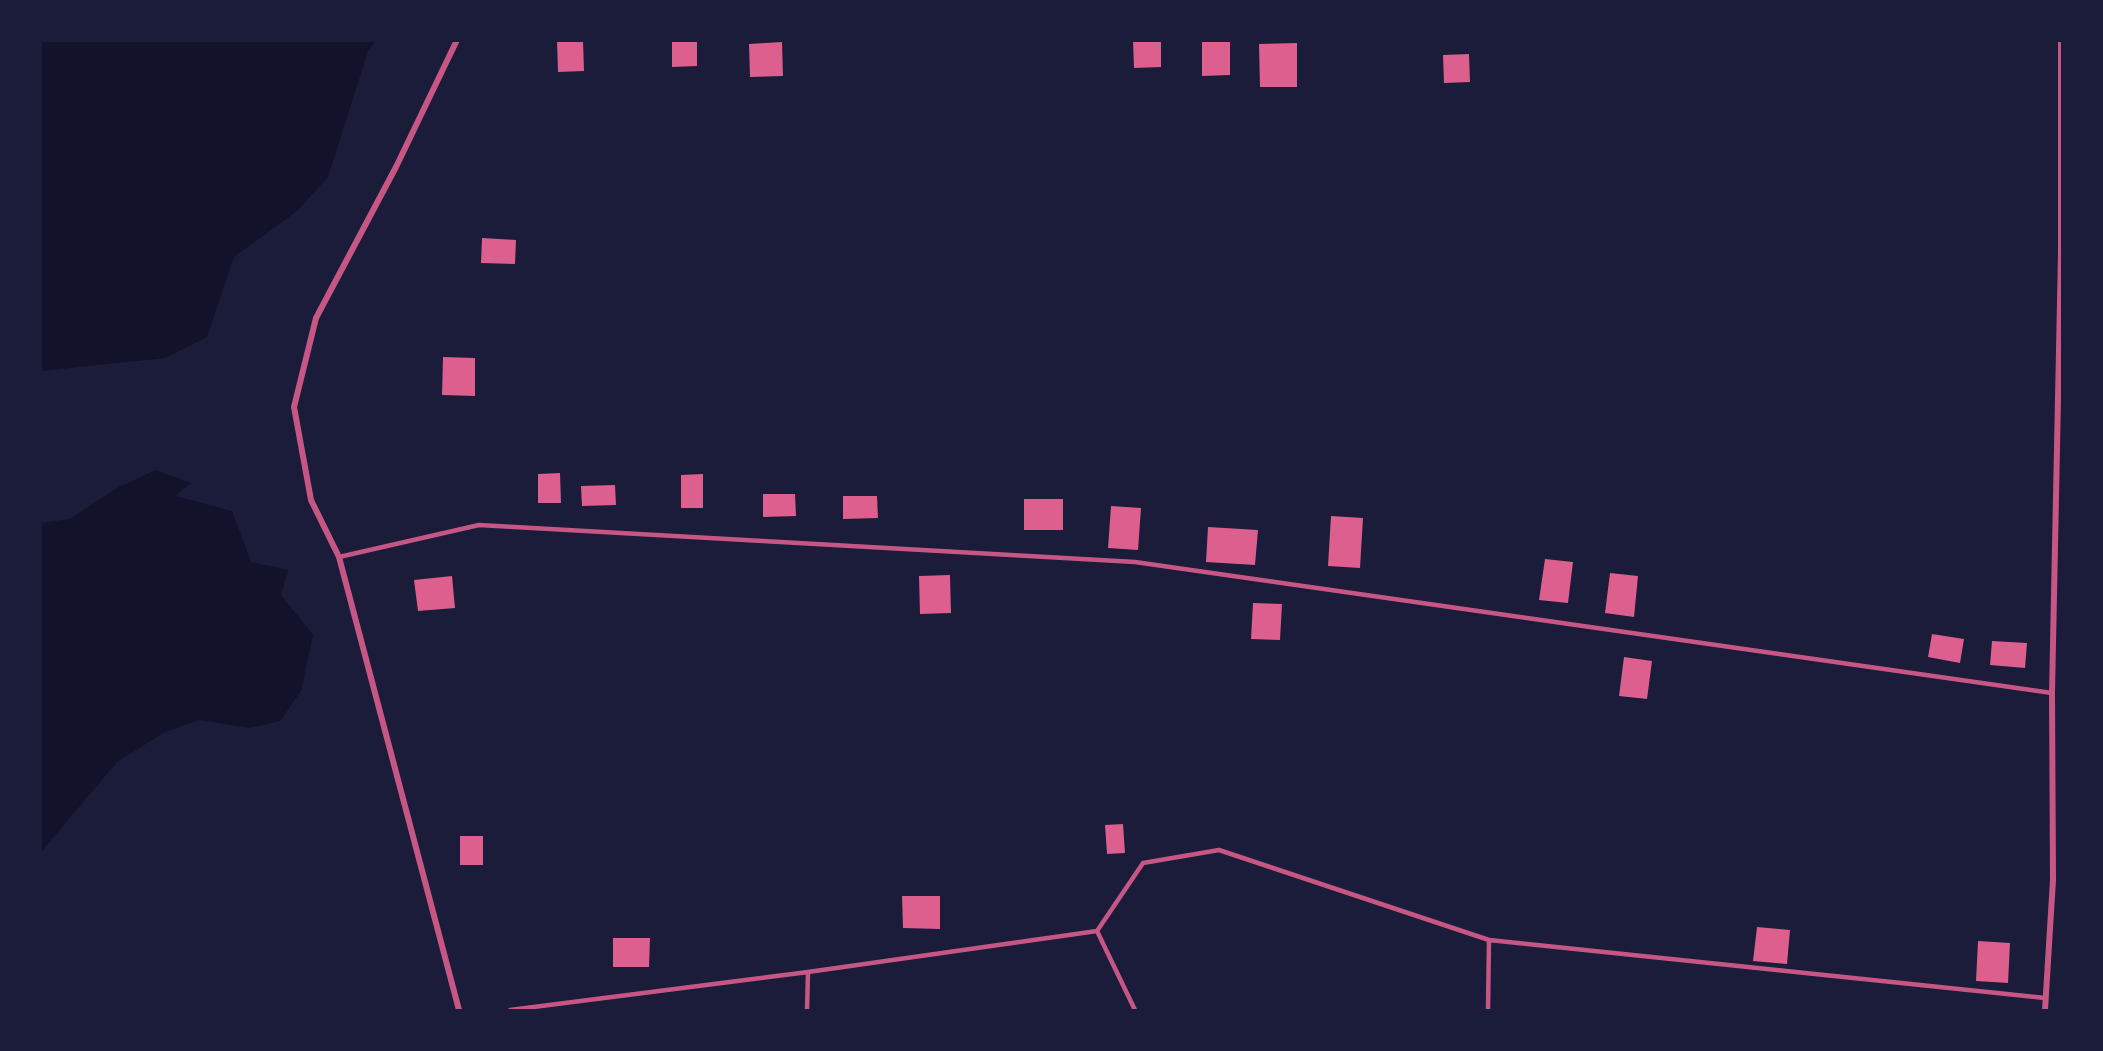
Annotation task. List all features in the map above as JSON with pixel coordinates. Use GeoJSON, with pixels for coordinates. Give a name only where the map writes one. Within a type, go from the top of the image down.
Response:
{"type":"FeatureCollection","features":[{"type":"Feature","properties":{"kind":"street"},"geometry":{"type":"LineString","coordinates":[[457,40],[391,176],[316,318],[294,407],[311,500],[339,557],[459,1011]]}},
{"type":"Feature","properties":{"kind":"street"},"geometry":{"type":"LineString","coordinates":[[2045,1011],[2053,880],[2052,693],[2060,264],[2061,40]]}},
{"type":"Feature","properties":{"kind":"lane"},"geometry":{"type":"LineString","coordinates":[[339,557],[479,525],[1135,562],[2052,693]]}},
{"type":"Feature","properties":{"kind":"lane"},"geometry":{"type":"LineString","coordinates":[[510,1011],[1097,931],[1143,863],[1219,850],[1489,940],[2044,998]]}},
{"type":"Feature","properties":{"kind":"lane"},"geometry":{"type":"LineString","coordinates":[[1097,931],[1135,1011]]}},
{"type":"Feature","properties":{"kind":"lane"},"geometry":{"type":"LineString","coordinates":[[1488,1011],[1489,940]]}},
{"type":"Feature","properties":{"kind":"lane"},"geometry":{"type":"LineString","coordinates":[[807,1011],[808,972]]}},
{"type":"Feature","properties":{"kind":"shaded area"},"geometry":{"type":"Polygon","coordinates":[[[40,41],[376,41],[368,51],[328,177],[297,211],[234,257],[207,337],[165,358],[41,371],[40,41]]]}},
{"type":"Feature","properties":{"kind":"shaded area"},"geometry":{"type":"Polygon","coordinates":[[[156,470],[191,483],[175,496],[232,511],[251,562],[288,570],[281,595],[313,635],[301,691],[280,721],[249,728],[200,720],[165,732],[117,762],[41,852],[41,523],[70,519],[119,487],[156,470]]]}},
{"type":"Feature","properties":{"kind":"building"},"geometry":{"type":"Polygon","coordinates":[[[557,40],[583,40],[584,71],[558,72],[557,40]]]}},
{"type":"Feature","properties":{"kind":"building"},"geometry":{"type":"Polygon","coordinates":[[[672,40],[697,40],[697,66],[672,67],[672,40]]]}},
{"type":"Feature","properties":{"kind":"building"},"geometry":{"type":"Polygon","coordinates":[[[1133,40],[1161,40],[1161,67],[1134,68],[1133,40]]]}},
{"type":"Feature","properties":{"kind":"building"},"geometry":{"type":"Polygon","coordinates":[[[1202,40],[1230,40],[1230,75],[1202,76],[1202,40]]]}},
{"type":"Feature","properties":{"kind":"building"},"geometry":{"type":"Polygon","coordinates":[[[782,42],[783,76],[750,77],[749,44],[782,42]]]}},
{"type":"Feature","properties":{"kind":"building"},"geometry":{"type":"Polygon","coordinates":[[[1297,43],[1297,87],[1260,87],[1259,44],[1297,43]]]}},
{"type":"Feature","properties":{"kind":"building"},"geometry":{"type":"Polygon","coordinates":[[[1469,54],[1470,82],[1444,83],[1443,55],[1469,54]]]}},
{"type":"Feature","properties":{"kind":"building"},"geometry":{"type":"Polygon","coordinates":[[[482,238],[516,240],[515,264],[481,263],[482,238]]]}},
{"type":"Feature","properties":{"kind":"building"},"geometry":{"type":"Polygon","coordinates":[[[443,357],[475,358],[475,396],[442,395],[443,357]]]}},
{"type":"Feature","properties":{"kind":"building"},"geometry":{"type":"Polygon","coordinates":[[[560,473],[561,503],[538,503],[538,474],[560,473]]]}},
{"type":"Feature","properties":{"kind":"building"},"geometry":{"type":"Polygon","coordinates":[[[703,474],[703,508],[681,508],[681,475],[703,474]]]}},
{"type":"Feature","properties":{"kind":"building"},"geometry":{"type":"Polygon","coordinates":[[[615,485],[616,505],[582,506],[581,486],[615,485]]]}},
{"type":"Feature","properties":{"kind":"building"},"geometry":{"type":"Polygon","coordinates":[[[763,494],[795,494],[796,516],[763,517],[763,494]]]}},
{"type":"Feature","properties":{"kind":"building"},"geometry":{"type":"Polygon","coordinates":[[[843,496],[877,496],[878,518],[843,519],[843,496]]]}},
{"type":"Feature","properties":{"kind":"building"},"geometry":{"type":"Polygon","coordinates":[[[1024,499],[1063,499],[1063,530],[1024,530],[1024,499]]]}},
{"type":"Feature","properties":{"kind":"building"},"geometry":{"type":"Polygon","coordinates":[[[1111,506],[1141,508],[1138,550],[1108,548],[1111,506]]]}},
{"type":"Feature","properties":{"kind":"building"},"geometry":{"type":"Polygon","coordinates":[[[1331,516],[1363,518],[1360,568],[1328,566],[1331,516]]]}},
{"type":"Feature","properties":{"kind":"building"},"geometry":{"type":"Polygon","coordinates":[[[1208,527],[1258,530],[1255,565],[1206,562],[1208,527]]]}},
{"type":"Feature","properties":{"kind":"building"},"geometry":{"type":"Polygon","coordinates":[[[1545,559],[1573,562],[1568,603],[1539,600],[1545,559]]]}},
{"type":"Feature","properties":{"kind":"building"},"geometry":{"type":"Polygon","coordinates":[[[1610,573],[1638,576],[1634,617],[1605,613],[1610,573]]]}},
{"type":"Feature","properties":{"kind":"building"},"geometry":{"type":"Polygon","coordinates":[[[950,575],[951,613],[920,614],[919,576],[950,575]]]}},
{"type":"Feature","properties":{"kind":"building"},"geometry":{"type":"Polygon","coordinates":[[[452,576],[455,608],[418,611],[414,580],[452,576]]]}},
{"type":"Feature","properties":{"kind":"building"},"geometry":{"type":"Polygon","coordinates":[[[1253,603],[1282,604],[1280,640],[1251,639],[1253,603]]]}},
{"type":"Feature","properties":{"kind":"building"},"geometry":{"type":"Polygon","coordinates":[[[1932,634],[1964,639],[1960,663],[1928,657],[1932,634]]]}},
{"type":"Feature","properties":{"kind":"building"},"geometry":{"type":"Polygon","coordinates":[[[1992,641],[2027,643],[2025,668],[1990,665],[1992,641]]]}},
{"type":"Feature","properties":{"kind":"building"},"geometry":{"type":"Polygon","coordinates":[[[1624,657],[1652,661],[1647,699],[1619,696],[1624,657]]]}},
{"type":"Feature","properties":{"kind":"building"},"geometry":{"type":"Polygon","coordinates":[[[1123,824],[1125,853],[1107,854],[1105,825],[1123,824]]]}},
{"type":"Feature","properties":{"kind":"building"},"geometry":{"type":"Polygon","coordinates":[[[460,836],[483,836],[483,865],[460,865],[460,836]]]}},
{"type":"Feature","properties":{"kind":"building"},"geometry":{"type":"Polygon","coordinates":[[[902,896],[940,896],[940,929],[903,928],[902,896]]]}},
{"type":"Feature","properties":{"kind":"building"},"geometry":{"type":"Polygon","coordinates":[[[1757,927],[1790,930],[1787,964],[1753,961],[1757,927]]]}},
{"type":"Feature","properties":{"kind":"building"},"geometry":{"type":"Polygon","coordinates":[[[613,938],[650,938],[649,967],[613,967],[613,938]]]}},
{"type":"Feature","properties":{"kind":"building"},"geometry":{"type":"Polygon","coordinates":[[[1978,941],[2010,943],[2008,983],[1976,981],[1978,941]]]}}]}
